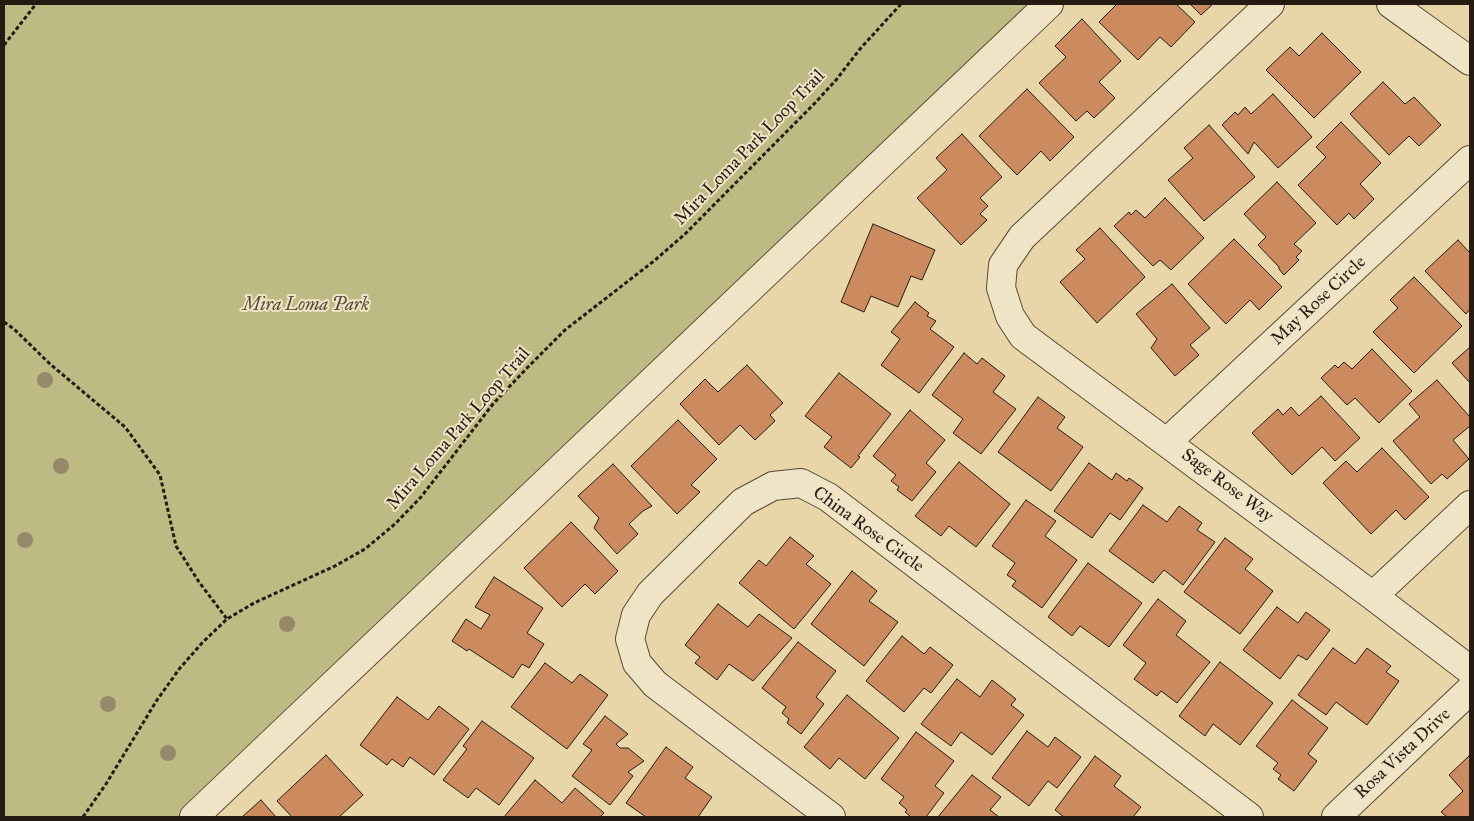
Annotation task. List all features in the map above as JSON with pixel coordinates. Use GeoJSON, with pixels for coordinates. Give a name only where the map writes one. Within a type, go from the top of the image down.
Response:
{"type":"FeatureCollection","features":[{"type":"Feature","properties":{"kind":"street"},"geometry":{"type":"LineString","coordinates":[[194,817],[1049,4]]}},
{"type":"Feature","properties":{"kind":"street","name":"Sage Rose Way"},"geometry":{"type":"LineString","coordinates":[[1270,4],[1022,237],[1004,265],[1001,288],[1010,316],[1023,336],[1374,596],[1470,670]]}},
{"type":"Feature","properties":{"kind":"street"},"geometry":{"type":"LineString","coordinates":[[1391,4],[1470,61]]}},
{"type":"Feature","properties":{"kind":"street","name":"May Rose Circle"},"geometry":{"type":"LineString","coordinates":[[1167,442],[1470,160]]}},
{"type":"Feature","properties":{"kind":"street","name":"China Rose Circle"},"geometry":{"type":"LineString","coordinates":[[831,817],[655,684],[637,663],[630,639],[636,615],[650,594],[743,502],[773,486],[801,484],[828,497],[1249,817]]}},
{"type":"Feature","properties":{"kind":"street"},"geometry":{"type":"LineString","coordinates":[[1374,596],[1470,504]]}},
{"type":"Feature","properties":{"kind":"street","name":"Rosa Vista Drive"},"geometry":{"type":"LineString","coordinates":[[1336,817],[1470,690]]}},
{"type":"Feature","properties":{"kind":"path"},"geometry":{"type":"LineString","coordinates":[[4,45],[36,4]]}},
{"type":"Feature","properties":{"kind":"path","name":"Mira Loma Park Loop Trail"},"geometry":{"type":"LineString","coordinates":[[83,817],[106,784],[162,692],[202,643],[227,619],[254,603],[335,566],[365,549],[395,524],[421,497],[493,404],[527,368],[565,330],[654,261],[685,234],[815,103],[901,4]]}},
{"type":"Feature","properties":{"kind":"path"},"geometry":{"type":"LineString","coordinates":[[4,322],[14,329],[50,364],[125,427],[160,474],[176,546],[199,582],[227,619]]}},
{"type":"Feature","properties":{"kind":"green space","name":"Mira Loma Park"},"geometry":{"type":"Polygon","coordinates":[[[4,4],[1058,4],[209,817],[4,817],[4,4]]]}},
{"type":"Feature","properties":{"kind":"building"},"geometry":{"type":"Polygon","coordinates":[[[1117,4],[1176,4],[1195,22],[1171,47],[1160,37],[1138,60],[1099,22],[1117,4]]]}},
{"type":"Feature","properties":{"kind":"building"},"geometry":{"type":"Polygon","coordinates":[[[1190,4],[1213,4],[1201,15],[1190,4]]]}},
{"type":"Feature","properties":{"kind":"building"},"geometry":{"type":"Polygon","coordinates":[[[1082,19],[1121,61],[1099,82],[1115,98],[1094,118],[1087,111],[1076,121],[1039,83],[1066,57],[1055,46],[1082,19]]]}},
{"type":"Feature","properties":{"kind":"building"},"geometry":{"type":"Polygon","coordinates":[[[1322,33],[1361,72],[1314,118],[1266,70],[1290,47],[1299,56],[1322,33]]]}},
{"type":"Feature","properties":{"kind":"building"},"geometry":{"type":"Polygon","coordinates":[[[1383,82],[1405,104],[1414,97],[1441,125],[1419,146],[1409,136],[1389,155],[1350,114],[1383,82]]]}},
{"type":"Feature","properties":{"kind":"building"},"geometry":{"type":"Polygon","coordinates":[[[1027,89],[1074,137],[1050,161],[1041,151],[1017,175],[979,136],[1027,89]]]}},
{"type":"Feature","properties":{"kind":"building"},"geometry":{"type":"Polygon","coordinates":[[[1273,94],[1312,137],[1278,168],[1254,142],[1248,154],[1222,125],[1235,112],[1238,115],[1245,107],[1251,114],[1273,94]]]}},
{"type":"Feature","properties":{"kind":"building"},"geometry":{"type":"Polygon","coordinates":[[[1341,122],[1381,163],[1360,184],[1374,199],[1354,219],[1349,213],[1337,225],[1298,185],[1326,157],[1316,147],[1341,122]]]}},
{"type":"Feature","properties":{"kind":"building"},"geometry":{"type":"Polygon","coordinates":[[[1209,125],[1255,177],[1204,221],[1168,180],[1193,158],[1184,148],[1209,125]]]}},
{"type":"Feature","properties":{"kind":"building"},"geometry":{"type":"Polygon","coordinates":[[[962,134],[1002,177],[980,198],[988,206],[980,214],[987,220],[961,245],[917,198],[947,170],[936,158],[962,134]]]}},
{"type":"Feature","properties":{"kind":"building"},"geometry":{"type":"Polygon","coordinates":[[[1277,182],[1316,223],[1294,244],[1302,251],[1296,257],[1299,260],[1284,275],[1258,245],[1266,237],[1244,214],[1277,182]]]}},
{"type":"Feature","properties":{"kind":"building"},"geometry":{"type":"Polygon","coordinates":[[[1165,198],[1204,238],[1171,270],[1160,260],[1153,266],[1114,226],[1129,212],[1131,215],[1136,210],[1145,218],[1165,198]]]}},
{"type":"Feature","properties":{"kind":"building"},"geometry":{"type":"Polygon","coordinates":[[[873,224],[935,250],[922,280],[911,276],[898,307],[871,296],[864,312],[841,302],[873,224]]]}},
{"type":"Feature","properties":{"kind":"building"},"geometry":{"type":"Polygon","coordinates":[[[1100,228],[1145,277],[1097,323],[1060,282],[1085,259],[1076,250],[1100,228]]]}},
{"type":"Feature","properties":{"kind":"building"},"geometry":{"type":"Polygon","coordinates":[[[1234,239],[1282,287],[1259,310],[1250,300],[1226,324],[1188,284],[1234,239]]]}},
{"type":"Feature","properties":{"kind":"building"},"geometry":{"type":"Polygon","coordinates":[[[1458,240],[1470,253],[1470,309],[1466,314],[1425,271],[1458,240]]]}},
{"type":"Feature","properties":{"kind":"building"},"geometry":{"type":"Polygon","coordinates":[[[1414,277],[1462,326],[1414,373],[1373,332],[1398,308],[1390,300],[1414,277]]]}},
{"type":"Feature","properties":{"kind":"building"},"geometry":{"type":"Polygon","coordinates":[[[1172,284],[1210,328],[1190,345],[1199,355],[1175,376],[1151,348],[1157,339],[1136,314],[1172,284]]]}},
{"type":"Feature","properties":{"kind":"building"},"geometry":{"type":"Polygon","coordinates":[[[915,302],[929,313],[927,316],[936,321],[930,329],[954,347],[919,393],[881,365],[900,339],[891,332],[915,302]]]}},
{"type":"Feature","properties":{"kind":"building"},"geometry":{"type":"Polygon","coordinates":[[[1470,347],[1470,383],[1452,363],[1470,347]]]}},
{"type":"Feature","properties":{"kind":"building"},"geometry":{"type":"Polygon","coordinates":[[[1372,349],[1412,391],[1379,423],[1355,398],[1347,405],[1321,378],[1335,365],[1338,368],[1344,362],[1352,369],[1372,349]]]}},
{"type":"Feature","properties":{"kind":"building"},"geometry":{"type":"Polygon","coordinates":[[[964,353],[977,364],[982,358],[1005,376],[993,392],[1016,409],[981,454],[953,433],[963,419],[932,395],[964,353]]]}},
{"type":"Feature","properties":{"kind":"building"},"geometry":{"type":"Polygon","coordinates":[[[747,365],[783,403],[770,415],[775,421],[755,440],[740,425],[719,445],[680,404],[705,379],[718,392],[747,365]]]}},
{"type":"Feature","properties":{"kind":"building"},"geometry":{"type":"Polygon","coordinates":[[[839,373],[891,414],[858,456],[860,457],[851,468],[824,447],[832,437],[805,416],[839,373]]]}},
{"type":"Feature","properties":{"kind":"building"},"geometry":{"type":"Polygon","coordinates":[[[1437,380],[1470,417],[1470,426],[1453,440],[1469,459],[1447,479],[1442,474],[1431,484],[1393,441],[1420,417],[1409,404],[1437,380]]]}},
{"type":"Feature","properties":{"kind":"building"},"geometry":{"type":"Polygon","coordinates":[[[1321,396],[1360,438],[1335,461],[1322,447],[1292,475],[1252,433],[1278,409],[1283,415],[1291,407],[1299,416],[1321,396]]]}},
{"type":"Feature","properties":{"kind":"building"},"geometry":{"type":"Polygon","coordinates":[[[1038,397],[1065,417],[1057,428],[1083,447],[1051,491],[998,452],[1038,397]]]}},
{"type":"Feature","properties":{"kind":"building"},"geometry":{"type":"Polygon","coordinates":[[[910,410],[945,440],[926,463],[936,472],[912,501],[897,490],[899,487],[891,481],[896,475],[873,456],[910,410]]]}},
{"type":"Feature","properties":{"kind":"building"},"geometry":{"type":"Polygon","coordinates":[[[678,420],[717,459],[691,485],[700,492],[677,514],[631,466],[678,420]]]}},
{"type":"Feature","properties":{"kind":"building"},"geometry":{"type":"Polygon","coordinates":[[[1382,448],[1429,497],[1405,520],[1396,510],[1371,534],[1323,483],[1346,461],[1357,472],[1382,448]]]}},
{"type":"Feature","properties":{"kind":"building"},"geometry":{"type":"Polygon","coordinates":[[[959,462],[1010,504],[976,547],[949,526],[941,536],[915,516],[959,462]]]}},
{"type":"Feature","properties":{"kind":"building"},"geometry":{"type":"Polygon","coordinates":[[[1089,463],[1112,480],[1116,473],[1127,481],[1129,478],[1143,488],[1120,520],[1110,513],[1092,538],[1054,511],[1089,463]]]}},
{"type":"Feature","properties":{"kind":"building"},"geometry":{"type":"Polygon","coordinates":[[[613,464],[652,506],[643,511],[629,524],[638,534],[617,554],[594,528],[599,518],[578,496],[613,464]]]}},
{"type":"Feature","properties":{"kind":"building"},"geometry":{"type":"Polygon","coordinates":[[[1026,500],[1056,521],[1045,536],[1077,560],[1042,608],[1012,586],[1016,581],[1007,575],[1015,563],[992,546],[1026,500]]]}},
{"type":"Feature","properties":{"kind":"building"},"geometry":{"type":"Polygon","coordinates":[[[1143,505],[1167,522],[1179,506],[1202,523],[1197,530],[1215,542],[1183,585],[1164,570],[1153,583],[1109,551],[1143,505]]]}},
{"type":"Feature","properties":{"kind":"building"},"geometry":{"type":"Polygon","coordinates":[[[571,522],[618,571],[595,594],[585,584],[562,607],[524,568],[571,522]]]}},
{"type":"Feature","properties":{"kind":"building"},"geometry":{"type":"Polygon","coordinates":[[[790,537],[814,556],[806,564],[831,584],[794,629],[739,583],[759,560],[766,566],[790,537]]]}},
{"type":"Feature","properties":{"kind":"building"},"geometry":{"type":"Polygon","coordinates":[[[1225,538],[1253,559],[1245,569],[1273,591],[1240,634],[1184,592],[1225,538]]]}},
{"type":"Feature","properties":{"kind":"building"},"geometry":{"type":"Polygon","coordinates":[[[1088,563],[1142,603],[1109,647],[1080,626],[1072,636],[1048,617],[1088,563]]]}},
{"type":"Feature","properties":{"kind":"building"},"geometry":{"type":"Polygon","coordinates":[[[852,571],[877,591],[869,601],[898,622],[864,666],[811,624],[852,571]]]}},
{"type":"Feature","properties":{"kind":"building"},"geometry":{"type":"Polygon","coordinates":[[[494,577],[543,608],[527,633],[544,644],[529,668],[522,664],[513,678],[469,649],[467,651],[452,641],[466,619],[481,629],[490,615],[475,607],[494,577]]]}},
{"type":"Feature","properties":{"kind":"building"},"geometry":{"type":"Polygon","coordinates":[[[1158,599],[1186,621],[1176,635],[1210,662],[1177,703],[1161,691],[1157,696],[1134,679],[1146,663],[1123,645],[1158,599]]]}},
{"type":"Feature","properties":{"kind":"building"},"geometry":{"type":"Polygon","coordinates":[[[718,604],[748,627],[759,614],[792,638],[753,681],[729,664],[717,680],[695,663],[700,657],[685,645],[718,604]]]}},
{"type":"Feature","properties":{"kind":"building"},"geometry":{"type":"Polygon","coordinates":[[[1277,607],[1298,623],[1306,612],[1330,630],[1307,660],[1298,655],[1280,679],[1243,650],[1277,607]]]}},
{"type":"Feature","properties":{"kind":"building"},"geometry":{"type":"Polygon","coordinates":[[[902,636],[924,654],[930,647],[953,665],[931,693],[924,688],[904,712],[866,681],[902,636]]]}},
{"type":"Feature","properties":{"kind":"building"},"geometry":{"type":"Polygon","coordinates":[[[798,642],[836,671],[816,697],[824,704],[801,734],[787,723],[789,719],[782,713],[786,707],[762,688],[798,642]]]}},
{"type":"Feature","properties":{"kind":"building"},"geometry":{"type":"Polygon","coordinates":[[[1333,648],[1355,664],[1367,648],[1391,666],[1386,672],[1399,681],[1367,725],[1336,702],[1326,715],[1298,695],[1333,648]]]}},
{"type":"Feature","properties":{"kind":"building"},"geometry":{"type":"Polygon","coordinates":[[[1220,662],[1273,703],[1240,745],[1213,724],[1205,736],[1179,716],[1220,662]]]}},
{"type":"Feature","properties":{"kind":"building"},"geometry":{"type":"Polygon","coordinates":[[[545,663],[572,683],[580,674],[608,695],[567,749],[511,707],[545,663]]]}},
{"type":"Feature","properties":{"kind":"building"},"geometry":{"type":"Polygon","coordinates":[[[957,679],[980,697],[992,680],[1016,699],[1011,705],[1024,715],[992,755],[961,732],[951,746],[921,724],[957,679]]]}},
{"type":"Feature","properties":{"kind":"building"},"geometry":{"type":"Polygon","coordinates":[[[847,695],[899,738],[865,779],[839,758],[830,769],[804,747],[847,695]]]}},
{"type":"Feature","properties":{"kind":"building"},"geometry":{"type":"Polygon","coordinates":[[[397,697],[428,720],[439,706],[469,729],[434,775],[410,757],[403,767],[392,759],[387,765],[360,745],[397,697]]]}},
{"type":"Feature","properties":{"kind":"building"},"geometry":{"type":"Polygon","coordinates":[[[1292,700],[1328,728],[1308,754],[1317,761],[1294,791],[1278,779],[1281,775],[1273,769],[1278,763],[1256,746],[1292,700]]]}},
{"type":"Feature","properties":{"kind":"building"},"geometry":{"type":"Polygon","coordinates":[[[605,716],[628,734],[616,744],[620,748],[628,748],[644,761],[628,772],[633,776],[610,805],[572,776],[592,750],[583,744],[605,716]]]}},
{"type":"Feature","properties":{"kind":"building"},"geometry":{"type":"Polygon","coordinates":[[[482,721],[534,758],[499,805],[476,788],[468,798],[443,780],[467,749],[463,746],[482,721]]]}},
{"type":"Feature","properties":{"kind":"building"},"geometry":{"type":"Polygon","coordinates":[[[1027,731],[1048,747],[1055,737],[1081,757],[1057,788],[1048,781],[1029,806],[992,778],[1027,731]]]}},
{"type":"Feature","properties":{"kind":"building"},"geometry":{"type":"Polygon","coordinates":[[[916,732],[954,761],[935,786],[944,793],[926,817],[911,817],[905,812],[907,810],[899,803],[904,797],[881,779],[916,732]]]}},
{"type":"Feature","properties":{"kind":"building"},"geometry":{"type":"Polygon","coordinates":[[[666,747],[693,767],[685,778],[712,797],[698,817],[646,817],[626,803],[666,747]]]}},
{"type":"Feature","properties":{"kind":"building"},"geometry":{"type":"Polygon","coordinates":[[[326,755],[363,795],[339,817],[292,817],[277,801],[326,755]]]}},
{"type":"Feature","properties":{"kind":"building"},"geometry":{"type":"Polygon","coordinates":[[[1095,756],[1121,776],[1114,786],[1141,807],[1133,817],[1064,817],[1055,810],[1095,756]]]}},
{"type":"Feature","properties":{"kind":"building"},"geometry":{"type":"Polygon","coordinates":[[[1469,756],[1470,817],[1447,817],[1441,812],[1463,791],[1449,775],[1469,756]]]}},
{"type":"Feature","properties":{"kind":"building"},"geometry":{"type":"Polygon","coordinates":[[[972,775],[1001,797],[990,810],[999,817],[938,817],[972,775]]]}},
{"type":"Feature","properties":{"kind":"building"},"geometry":{"type":"Polygon","coordinates":[[[535,780],[562,803],[575,788],[604,813],[600,817],[504,817],[535,780]]]}},
{"type":"Feature","properties":{"kind":"building"},"geometry":{"type":"Polygon","coordinates":[[[261,800],[276,817],[242,817],[261,800]]]}}]}
